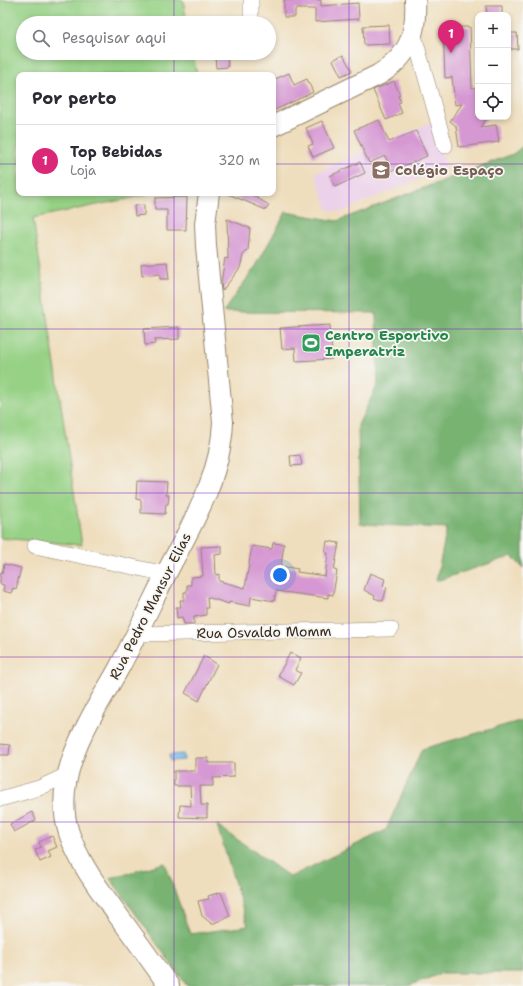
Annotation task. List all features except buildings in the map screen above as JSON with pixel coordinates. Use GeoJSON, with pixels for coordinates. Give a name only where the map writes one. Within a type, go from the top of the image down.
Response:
{"type":"FeatureCollection","features":[{"type":"Feature","properties":{"kind":"main road"},"geometry":{"type":"LineString","coordinates":[[276,124],[385,70],[400,58],[409,45],[413,32],[415,0]]}},
{"type":"Feature","properties":{"kind":"main road","name":"Rua Pedro Mansur Elias"},"geometry":{"type":"LineString","coordinates":[[169,986],[94,881],[77,851],[69,832],[66,819],[64,790],[67,775],[78,743],[137,634],[203,503],[217,464],[223,422],[206,246],[205,224],[209,196]]}},
{"type":"Feature","properties":{"kind":"street"},"geometry":{"type":"LineString","coordinates":[[251,0],[251,16]]}},
{"type":"Feature","properties":{"kind":"street"},"geometry":{"type":"LineString","coordinates":[[413,32],[444,146]]}},
{"type":"Feature","properties":{"kind":"street"},"geometry":{"type":"LineString","coordinates":[[35,546],[166,574]]}},
{"type":"Feature","properties":{"kind":"street","name":"Rua Osvaldo Momm"},"geometry":{"type":"LineString","coordinates":[[137,634],[391,629]]}},
{"type":"Feature","properties":{"kind":"street"},"geometry":{"type":"LineString","coordinates":[[0,799],[39,788],[67,775]]}},
{"type":"Feature","properties":{"kind":"shaded area","name":"Colégio Espaço"},"geometry":{"type":"Polygon","coordinates":[[[431,122],[446,167],[341,212],[328,210],[315,173],[431,122]]]}},
{"type":"Feature","properties":{"kind":"green space"},"geometry":{"type":"Polygon","coordinates":[[[0,0],[183,0],[186,16],[16,16],[16,60],[194,60],[196,72],[16,72],[16,196],[141,196],[33,218],[82,545],[0,538],[0,0]]]}},
{"type":"Feature","properties":{"kind":"green space"},"geometry":{"type":"Polygon","coordinates":[[[523,146],[523,568],[512,556],[436,581],[447,528],[360,524],[358,425],[378,384],[376,313],[223,312],[256,266],[286,212],[337,221],[513,154],[523,146]]]}},
{"type":"Feature","properties":{"kind":"green space"},"geometry":{"type":"Polygon","coordinates":[[[523,720],[523,973],[443,973],[407,986],[187,986],[110,878],[165,863],[190,934],[248,926],[217,825],[290,877],[386,830],[422,749],[523,720]]]}},
{"type":"Feature","properties":{"kind":"water"},"geometry":{"type":"Polygon","coordinates":[[[183,754],[184,760],[170,761],[169,755],[183,754]]]}},
{"type":"Feature","properties":{"kind":"place","name":"Top Bebidas"},"geometry":{"type":"Point","coordinates":[451,53]}},
{"type":"Feature","properties":{"kind":"place","name":"Colégio Espaço"},"geometry":{"type":"Point","coordinates":[381,170]}},
{"type":"Feature","properties":{"kind":"place","name":"Centro Esportivo Imperatriz"},"geometry":{"type":"Point","coordinates":[311,343]}}]}
